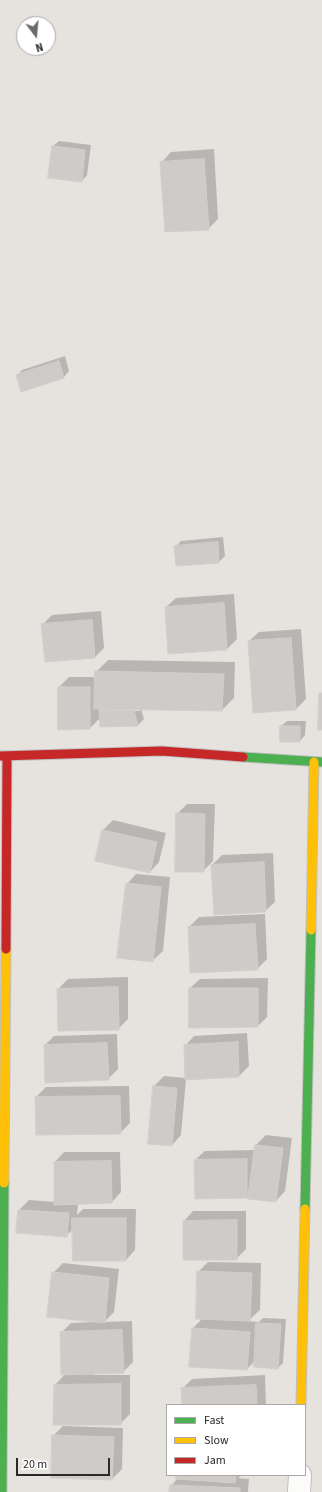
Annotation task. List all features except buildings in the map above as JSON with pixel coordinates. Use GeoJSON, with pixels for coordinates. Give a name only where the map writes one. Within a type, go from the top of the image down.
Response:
{"type":"FeatureCollection","features":[{"type":"Feature","properties":{"kind":"street"},"geometry":{"type":"LineString","coordinates":[[2,1492],[4,757],[162,751],[318,762],[301,1404]]}},
{"type":"Feature","properties":{"kind":"street"},"geometry":{"type":"LineString","coordinates":[[299,1492],[300,1476]]}},
{"type":"Feature","properties":{"kind":"traffic: fast"},"geometry":{"type":"LineString","coordinates":[[243,757],[322,762]]}},
{"type":"Feature","properties":{"kind":"traffic: fast"},"geometry":{"type":"LineString","coordinates":[[305,1209],[311,930]]}},
{"type":"Feature","properties":{"kind":"traffic: fast"},"geometry":{"type":"LineString","coordinates":[[2,1492],[4,1183]]}},
{"type":"Feature","properties":{"kind":"traffic: slow"},"geometry":{"type":"LineString","coordinates":[[311,930],[314,762]]}},
{"type":"Feature","properties":{"kind":"traffic: slow"},"geometry":{"type":"LineString","coordinates":[[4,1183],[6,949]]}},
{"type":"Feature","properties":{"kind":"traffic: slow"},"geometry":{"type":"LineString","coordinates":[[301,1404],[305,1209]]}},
{"type":"Feature","properties":{"kind":"traffic: jam"},"geometry":{"type":"LineString","coordinates":[[0,756],[162,751],[243,757]]}},
{"type":"Feature","properties":{"kind":"traffic: jam"},"geometry":{"type":"LineString","coordinates":[[6,949],[7,757]]}}]}
